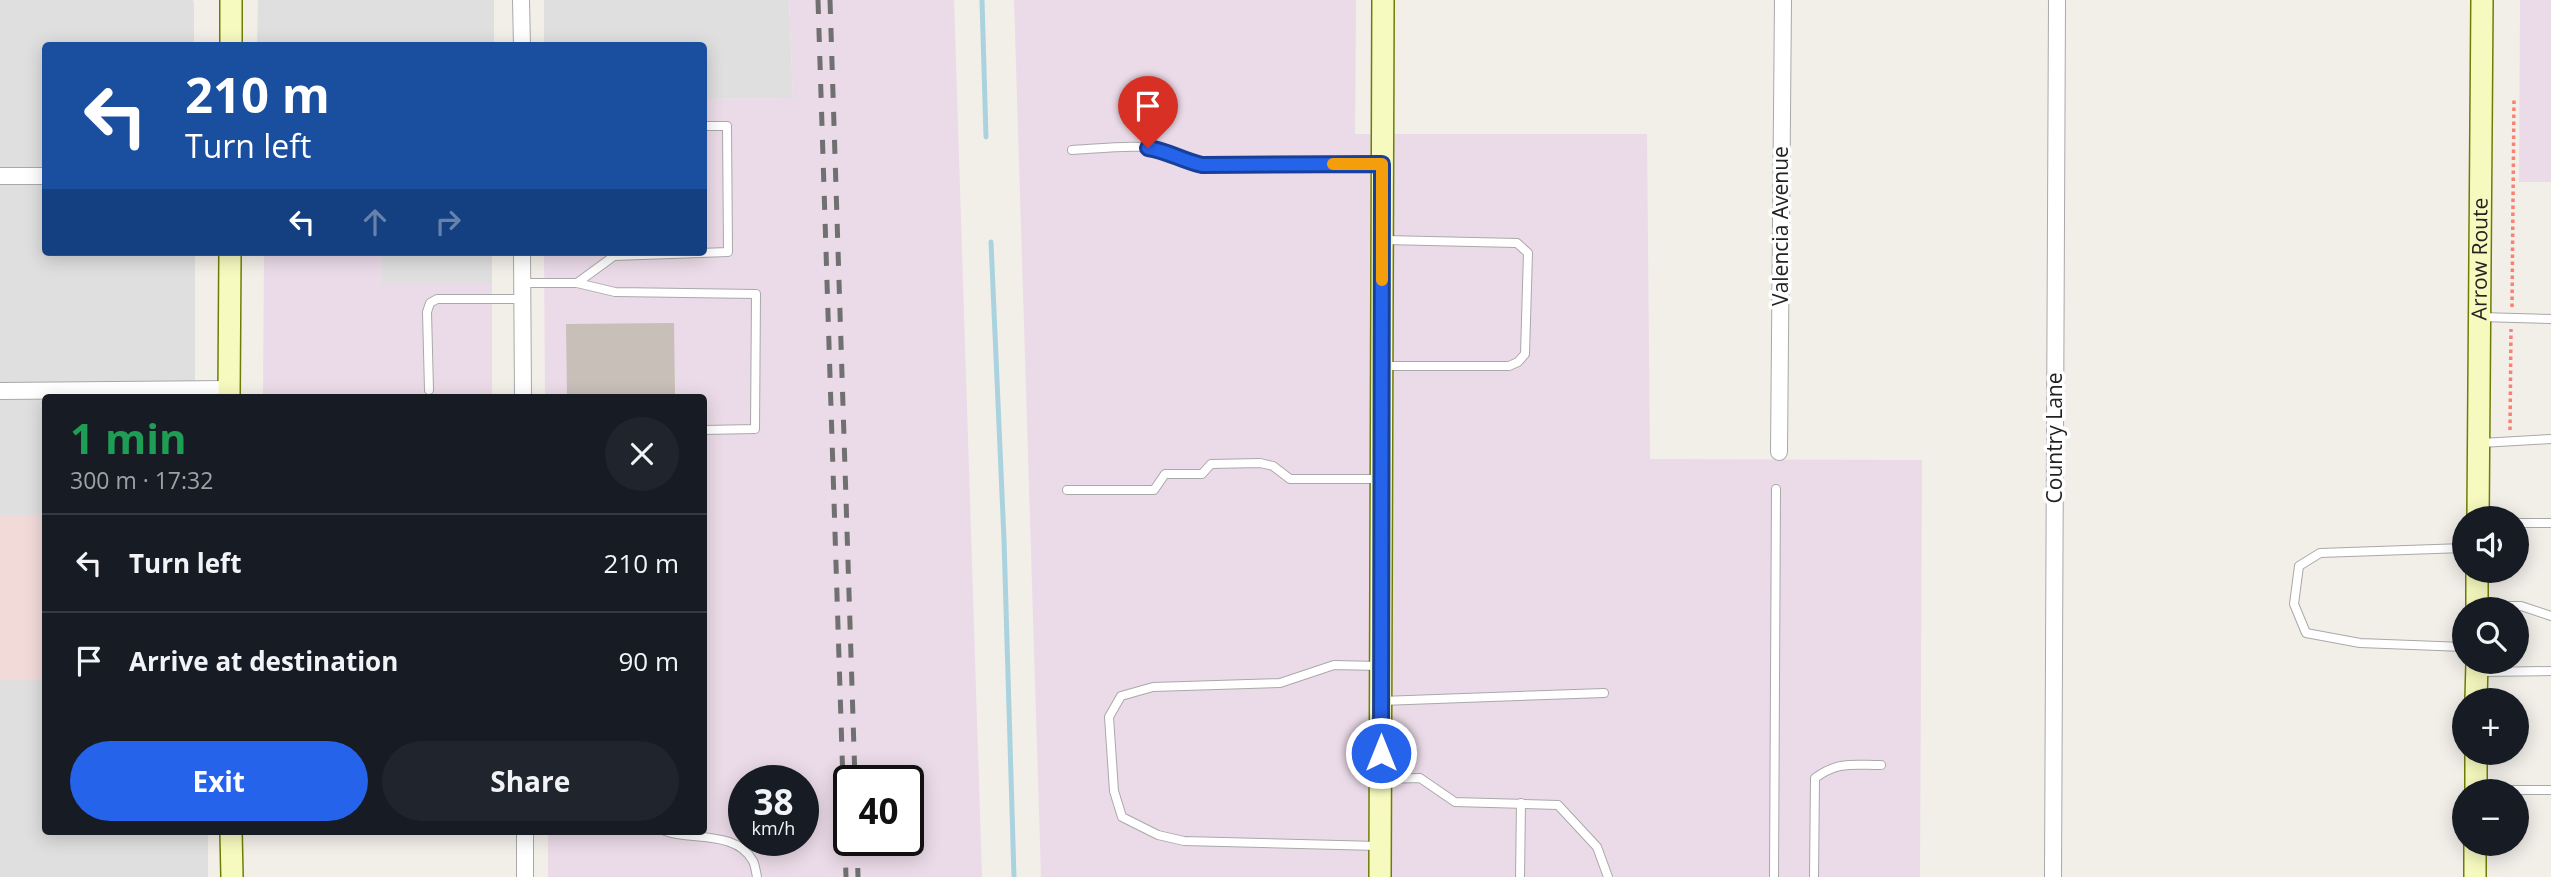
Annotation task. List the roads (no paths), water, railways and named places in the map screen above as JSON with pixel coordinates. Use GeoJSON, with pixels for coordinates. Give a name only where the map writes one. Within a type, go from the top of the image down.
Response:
{"type":"FeatureCollection","features":[{"type":"Feature","properties":{"kind":"main road"},"geometry":{"type":"LineString","coordinates":[[231,0],[231,42]]}},
{"type":"Feature","properties":{"kind":"main road"},"geometry":{"type":"LineString","coordinates":[[1380,877],[1383,0]]}},
{"type":"Feature","properties":{"kind":"main road","name":"Arrow Route"},"geometry":{"type":"LineString","coordinates":[[2478,506],[2482,0]]}},
{"type":"Feature","properties":{"kind":"main road"},"geometry":{"type":"LineString","coordinates":[[229,393],[230,256]]}},
{"type":"Feature","properties":{"kind":"main road"},"geometry":{"type":"LineString","coordinates":[[231,835],[232,877]]}},
{"type":"Feature","properties":{"kind":"main road"},"geometry":{"type":"LineString","coordinates":[[2475,856],[2475,877]]}},
{"type":"Feature","properties":{"kind":"street"},"geometry":{"type":"LineString","coordinates":[[521,0],[522,42]]}},
{"type":"Feature","properties":{"kind":"street","name":"Valencia Avenue"},"geometry":{"type":"LineString","coordinates":[[1779,452],[1783,0]]}},
{"type":"Feature","properties":{"kind":"street","name":"Country Lane"},"geometry":{"type":"LineString","coordinates":[[2053,877],[2057,0]]}},
{"type":"Feature","properties":{"kind":"street"},"geometry":{"type":"LineString","coordinates":[[0,176],[42,176]]}},
{"type":"Feature","properties":{"kind":"street"},"geometry":{"type":"LineString","coordinates":[[522,256],[523,394]]}},
{"type":"Feature","properties":{"kind":"street"},"geometry":{"type":"LineString","coordinates":[[0,391],[229,393]]}},
{"type":"Feature","properties":{"kind":"street"},"geometry":{"type":"LineString","coordinates":[[525,835],[525,877]]}},
{"type":"Feature","properties":{"kind":"lane"},"geometry":{"type":"LineString","coordinates":[[707,126],[727,126],[728,252],[707,253]]}},
{"type":"Feature","properties":{"kind":"lane"},"geometry":{"type":"LineString","coordinates":[[1072,150],[1166,150],[1179,158],[1202,165],[1382,164]]}},
{"type":"Feature","properties":{"kind":"lane"},"geometry":{"type":"LineString","coordinates":[[1382,240],[1517,243],[1528,253],[1525,354],[1518,362],[1509,366],[1382,366]]}},
{"type":"Feature","properties":{"kind":"lane"},"geometry":{"type":"LineString","coordinates":[[577,283],[614,256]]}},
{"type":"Feature","properties":{"kind":"lane"},"geometry":{"type":"LineString","coordinates":[[429,390],[427,312],[430,303],[438,299],[577,283],[615,292],[755,294],[755,429],[707,430]]}},
{"type":"Feature","properties":{"kind":"lane"},"geometry":{"type":"LineString","coordinates":[[2479,316],[2551,319]]}},
{"type":"Feature","properties":{"kind":"lane"},"geometry":{"type":"LineString","coordinates":[[2478,443],[2551,439]]}},
{"type":"Feature","properties":{"kind":"lane"},"geometry":{"type":"LineString","coordinates":[[1067,490],[1154,490],[1166,474],[1202,474],[1211,464],[1259,463],[1273,466],[1290,479],[1381,479]]}},
{"type":"Feature","properties":{"kind":"lane"},"geometry":{"type":"LineString","coordinates":[[1774,877],[1776,488]]}},
{"type":"Feature","properties":{"kind":"lane"},"geometry":{"type":"LineString","coordinates":[[2529,523],[2551,523]]}},
{"type":"Feature","properties":{"kind":"lane"},"geometry":{"type":"LineString","coordinates":[[2452,548],[2320,553],[2298,566],[2294,604],[2306,634],[2360,643],[2452,647]]}},
{"type":"Feature","properties":{"kind":"lane"},"geometry":{"type":"LineString","coordinates":[[2529,609],[2551,616]]}},
{"type":"Feature","properties":{"kind":"lane"},"geometry":{"type":"LineString","coordinates":[[1381,666],[1334,665],[1280,683],[1153,687],[1121,696],[1109,717],[1114,791],[1122,817],[1158,835],[1184,841],[1381,846]]}},
{"type":"Feature","properties":{"kind":"lane"},"geometry":{"type":"LineString","coordinates":[[2529,670],[2551,671]]}},
{"type":"Feature","properties":{"kind":"lane"},"geometry":{"type":"LineString","coordinates":[[1381,701],[1604,693]]}},
{"type":"Feature","properties":{"kind":"lane"},"geometry":{"type":"LineString","coordinates":[[1814,877],[1815,778],[1829,768],[1842,765],[1881,765]]}},
{"type":"Feature","properties":{"kind":"lane"},"geometry":{"type":"LineString","coordinates":[[1381,779],[1420,778],[1455,802],[1558,804],[1597,847],[1608,877]]}},
{"type":"Feature","properties":{"kind":"lane"},"geometry":{"type":"LineString","coordinates":[[2529,790],[2551,790]]}},
{"type":"Feature","properties":{"kind":"lane"},"geometry":{"type":"LineString","coordinates":[[1520,877],[1521,803]]}},
{"type":"Feature","properties":{"kind":"lane"},"geometry":{"type":"LineString","coordinates":[[692,835],[718,839],[741,848],[753,861],[757,877]]}},
{"type":"Feature","properties":{"kind":"waterway"},"geometry":{"type":"LineString","coordinates":[[982,0],[986,137]]}},
{"type":"Feature","properties":{"kind":"waterway"},"geometry":{"type":"LineString","coordinates":[[991,242],[1004,540],[1014,877]]}},
{"type":"Feature","properties":{"kind":"railway"},"geometry":{"type":"LineString","coordinates":[[818,0],[846,877]]}},
{"type":"Feature","properties":{"kind":"railway"},"geometry":{"type":"LineString","coordinates":[[830,0],[855,765]]}},
{"type":"Feature","properties":{"kind":"railway"},"geometry":{"type":"LineString","coordinates":[[857,856],[858,877]]}}]}
